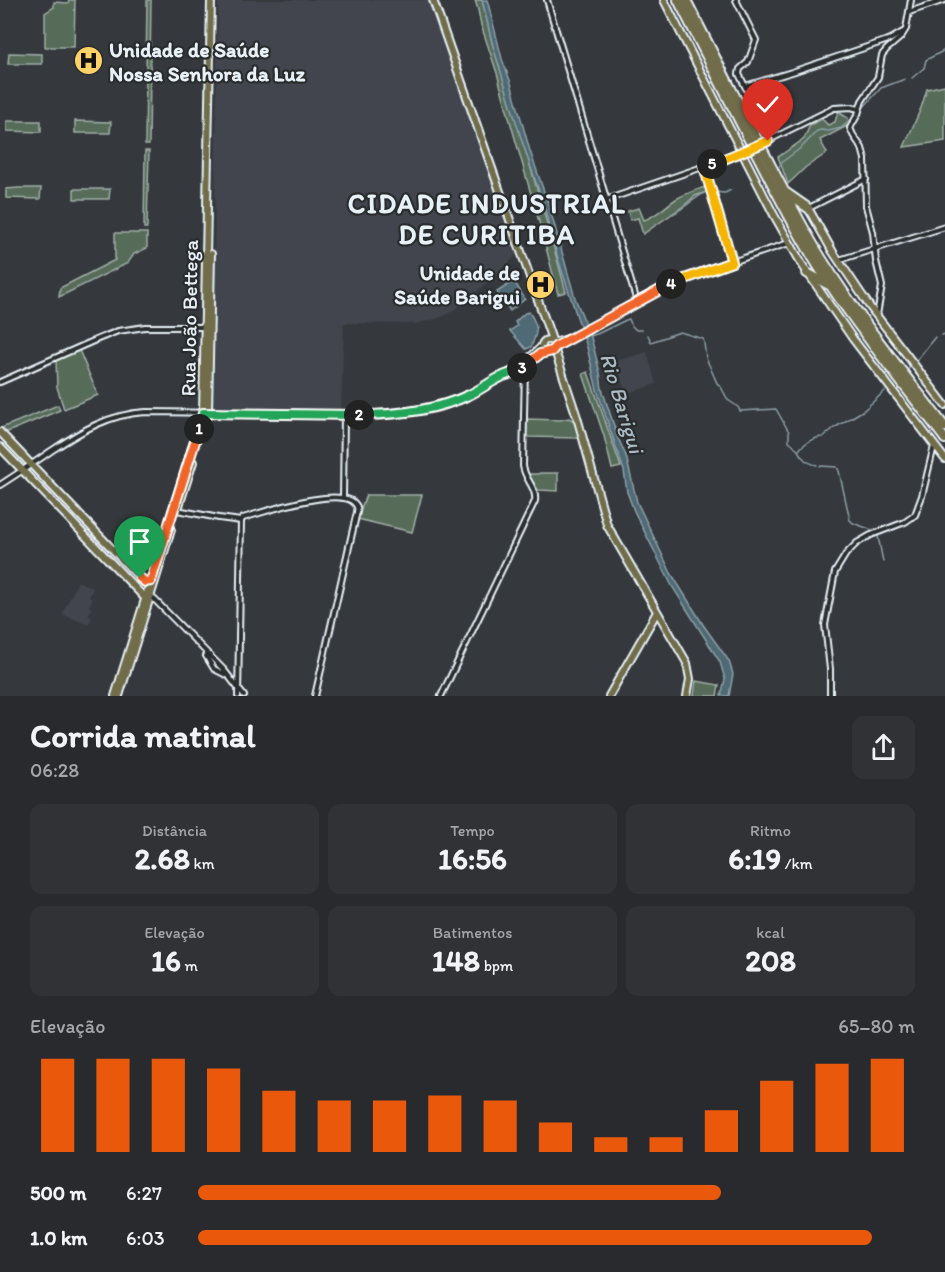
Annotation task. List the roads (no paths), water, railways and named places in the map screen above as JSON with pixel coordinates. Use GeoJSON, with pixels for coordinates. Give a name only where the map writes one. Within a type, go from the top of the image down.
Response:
{"type":"FeatureCollection","features":[{"type":"Feature","properties":{"kind":"highway"},"geometry":{"type":"LineString","coordinates":[[678,0],[811,242],[843,292],[945,427]]}},
{"type":"Feature","properties":{"kind":"highway"},"geometry":{"type":"LineString","coordinates":[[686,0],[754,142]]}},
{"type":"Feature","properties":{"kind":"highway"},"geometry":{"type":"LineString","coordinates":[[759,151],[794,226],[830,285],[858,326],[945,439]]}},
{"type":"Feature","properties":{"kind":"highway"},"geometry":{"type":"LineString","coordinates":[[782,189],[808,208]]}},
{"type":"Feature","properties":{"kind":"highway"},"geometry":{"type":"LineString","coordinates":[[807,273],[830,285]]}},
{"type":"Feature","properties":{"kind":"main road","name":"Rua João Bettega"},"geometry":{"type":"LineString","coordinates":[[119,696],[206,413],[213,0]]}},
{"type":"Feature","properties":{"kind":"main road"},"geometry":{"type":"LineString","coordinates":[[433,0],[544,321],[549,346],[558,362],[577,417],[606,520],[688,666],[690,679],[687,696]]}},
{"type":"Feature","properties":{"kind":"main road"},"geometry":{"type":"LineString","coordinates":[[664,0],[741,153],[807,273],[852,339],[945,459]]}},
{"type":"Feature","properties":{"kind":"main road"},"geometry":{"type":"LineString","coordinates":[[808,208],[838,260],[877,316],[945,405]]}},
{"type":"Feature","properties":{"kind":"main road"},"geometry":{"type":"LineString","coordinates":[[0,432],[142,580],[151,581]]}},
{"type":"Feature","properties":{"kind":"main road"},"geometry":{"type":"LineString","coordinates":[[0,447],[112,564],[148,597]]}},
{"type":"Feature","properties":{"kind":"main road"},"geometry":{"type":"LineString","coordinates":[[112,564],[118,563],[121,558]]}},
{"type":"Feature","properties":{"kind":"main road","name":"Rua João Bettega"},"geometry":{"type":"LineString","coordinates":[[148,597],[151,581],[160,560]]}},
{"type":"Feature","properties":{"kind":"main road"},"geometry":{"type":"LineString","coordinates":[[609,696],[657,612]]}},
{"type":"Feature","properties":{"kind":"main road","name":"Rua João Bettega"},"geometry":{"type":"LineString","coordinates":[[115,696],[121,684]]}},
{"type":"Feature","properties":{"kind":"street"},"geometry":{"type":"LineString","coordinates":[[547,0],[637,302]]}},
{"type":"Feature","properties":{"kind":"street"},"geometry":{"type":"LineString","coordinates":[[736,0],[756,40],[748,62],[738,74],[772,140]]}},
{"type":"Feature","properties":{"kind":"street"},"geometry":{"type":"LineString","coordinates":[[877,316],[882,286],[866,203],[864,153],[850,130],[865,96],[878,77],[880,60],[905,30],[911,0]]}},
{"type":"Feature","properties":{"kind":"street"},"geometry":{"type":"LineString","coordinates":[[909,12],[945,0]]}},
{"type":"Feature","properties":{"kind":"street"},"geometry":{"type":"LineString","coordinates":[[745,86],[891,39],[905,30]]}},
{"type":"Feature","properties":{"kind":"street"},"geometry":{"type":"LineString","coordinates":[[606,200],[741,153],[772,140],[834,108],[851,107],[859,110]]}},
{"type":"Feature","properties":{"kind":"street"},"geometry":{"type":"LineString","coordinates":[[704,166],[732,262]]}},
{"type":"Feature","properties":{"kind":"street"},"geometry":{"type":"LineString","coordinates":[[808,208],[866,179]]}},
{"type":"Feature","properties":{"kind":"street"},"geometry":{"type":"LineString","coordinates":[[838,260],[945,227]]}},
{"type":"Feature","properties":{"kind":"street"},"geometry":{"type":"LineString","coordinates":[[0,485],[85,429],[109,419],[142,412],[391,415],[417,411],[465,397],[503,376],[527,358],[590,328],[633,302],[673,283],[789,243]]}},
{"type":"Feature","properties":{"kind":"street"},"geometry":{"type":"LineString","coordinates":[[0,382],[118,331],[145,327],[207,326]]}},
{"type":"Feature","properties":{"kind":"street"},"geometry":{"type":"LineString","coordinates":[[503,376],[515,373],[549,346]]}},
{"type":"Feature","properties":{"kind":"street"},"geometry":{"type":"LineString","coordinates":[[441,696],[533,506],[536,495],[524,472],[523,464],[527,358]]}},
{"type":"Feature","properties":{"kind":"street"},"geometry":{"type":"LineString","coordinates":[[343,498],[344,415]]}},
{"type":"Feature","properties":{"kind":"street"},"geometry":{"type":"LineString","coordinates":[[830,696],[830,669],[825,625],[835,572],[846,554],[860,541],[905,522],[915,515],[934,446]]}},
{"type":"Feature","properties":{"kind":"street"},"geometry":{"type":"LineString","coordinates":[[175,514],[241,520],[323,497],[350,500],[357,507],[315,696]]}},
{"type":"Feature","properties":{"kind":"street"},"geometry":{"type":"LineString","coordinates":[[238,696],[241,520]]}},
{"type":"Feature","properties":{"kind":"street"},"geometry":{"type":"LineString","coordinates":[[148,597],[229,676],[244,696]]}},
{"type":"Feature","properties":{"kind":"water"},"geometry":{"type":"Polygon","coordinates":[[[482,0],[487,0],[488,3],[502,59],[549,206],[575,298],[591,337],[602,389],[626,456],[637,502],[671,573],[729,661],[733,674],[729,696],[721,696],[725,679],[720,662],[672,586],[634,511],[627,492],[624,471],[597,390],[587,347],[493,46],[482,0]]]}},
{"type":"Feature","properties":{"kind":"water"},"geometry":{"type":"Polygon","coordinates":[[[514,281],[525,299],[510,311],[497,292],[514,281]]]}},
{"type":"Feature","properties":{"kind":"water"},"geometry":{"type":"Polygon","coordinates":[[[529,312],[536,325],[536,333],[531,347],[526,349],[510,331],[517,326],[515,322],[529,312]]]}},
{"type":"Feature","properties":{"kind":"waterway"},"geometry":{"type":"LineString","coordinates":[[912,78],[924,68],[926,60],[945,50]]}},
{"type":"Feature","properties":{"kind":"waterway"},"geometry":{"type":"LineString","coordinates":[[862,109],[881,88],[905,79]]}},
{"type":"Feature","properties":{"kind":"waterway"},"geometry":{"type":"LineString","coordinates":[[779,167],[817,131],[841,128],[852,119]]}},
{"type":"Feature","properties":{"kind":"waterway"},"geometry":{"type":"LineString","coordinates":[[713,192],[725,193],[731,190]]}},
{"type":"Feature","properties":{"kind":"waterway"},"geometry":{"type":"LineString","coordinates":[[673,214],[706,192]]}},
{"type":"Feature","properties":{"kind":"waterway"},"geometry":{"type":"LineString","coordinates":[[590,336],[629,319],[631,324]]}},
{"type":"Feature","properties":{"kind":"waterway"},"geometry":{"type":"LineString","coordinates":[[632,326],[636,330],[642,330]]}},
{"type":"Feature","properties":{"kind":"waterway"},"geometry":{"type":"LineString","coordinates":[[648,335],[651,342],[680,332],[703,339],[706,358],[717,383],[728,400],[740,411],[776,409],[789,432],[789,441],[806,461],[817,465]]}},
{"type":"Feature","properties":{"kind":"waterway"},"geometry":{"type":"LineString","coordinates":[[915,362],[935,337]]}},
{"type":"Feature","properties":{"kind":"waterway"},"geometry":{"type":"LineString","coordinates":[[907,371],[910,367]]}},
{"type":"Feature","properties":{"kind":"waterway"},"geometry":{"type":"LineString","coordinates":[[799,450],[864,410],[885,391]]}},
{"type":"Feature","properties":{"kind":"waterway"},"geometry":{"type":"LineString","coordinates":[[820,466],[837,467],[850,520],[875,531]]}},
{"type":"Feature","properties":{"kind":"waterway"},"geometry":{"type":"LineString","coordinates":[[878,536],[883,562]]}},
{"type":"Feature","properties":{"kind":"place","name":"Unidade de Saúde Nossa Senhora da Luz"},"geometry":{"type":"Point","coordinates":[88,61]}},
{"type":"Feature","properties":{"kind":"place","name":"Unidade de Saúde Barigui"},"geometry":{"type":"Point","coordinates":[541,284]}},
{"type":"Feature","properties":{"kind":"district","name":"CIDADE INDUSTRIAL DE CURITIBA"},"geometry":{"type":"Point","coordinates":[487,218]}},
{"type":"Feature","properties":{"kind":"water label","name":"Rio Barigui"},"geometry":{"type":"Point","coordinates":[622,403]}}]}
